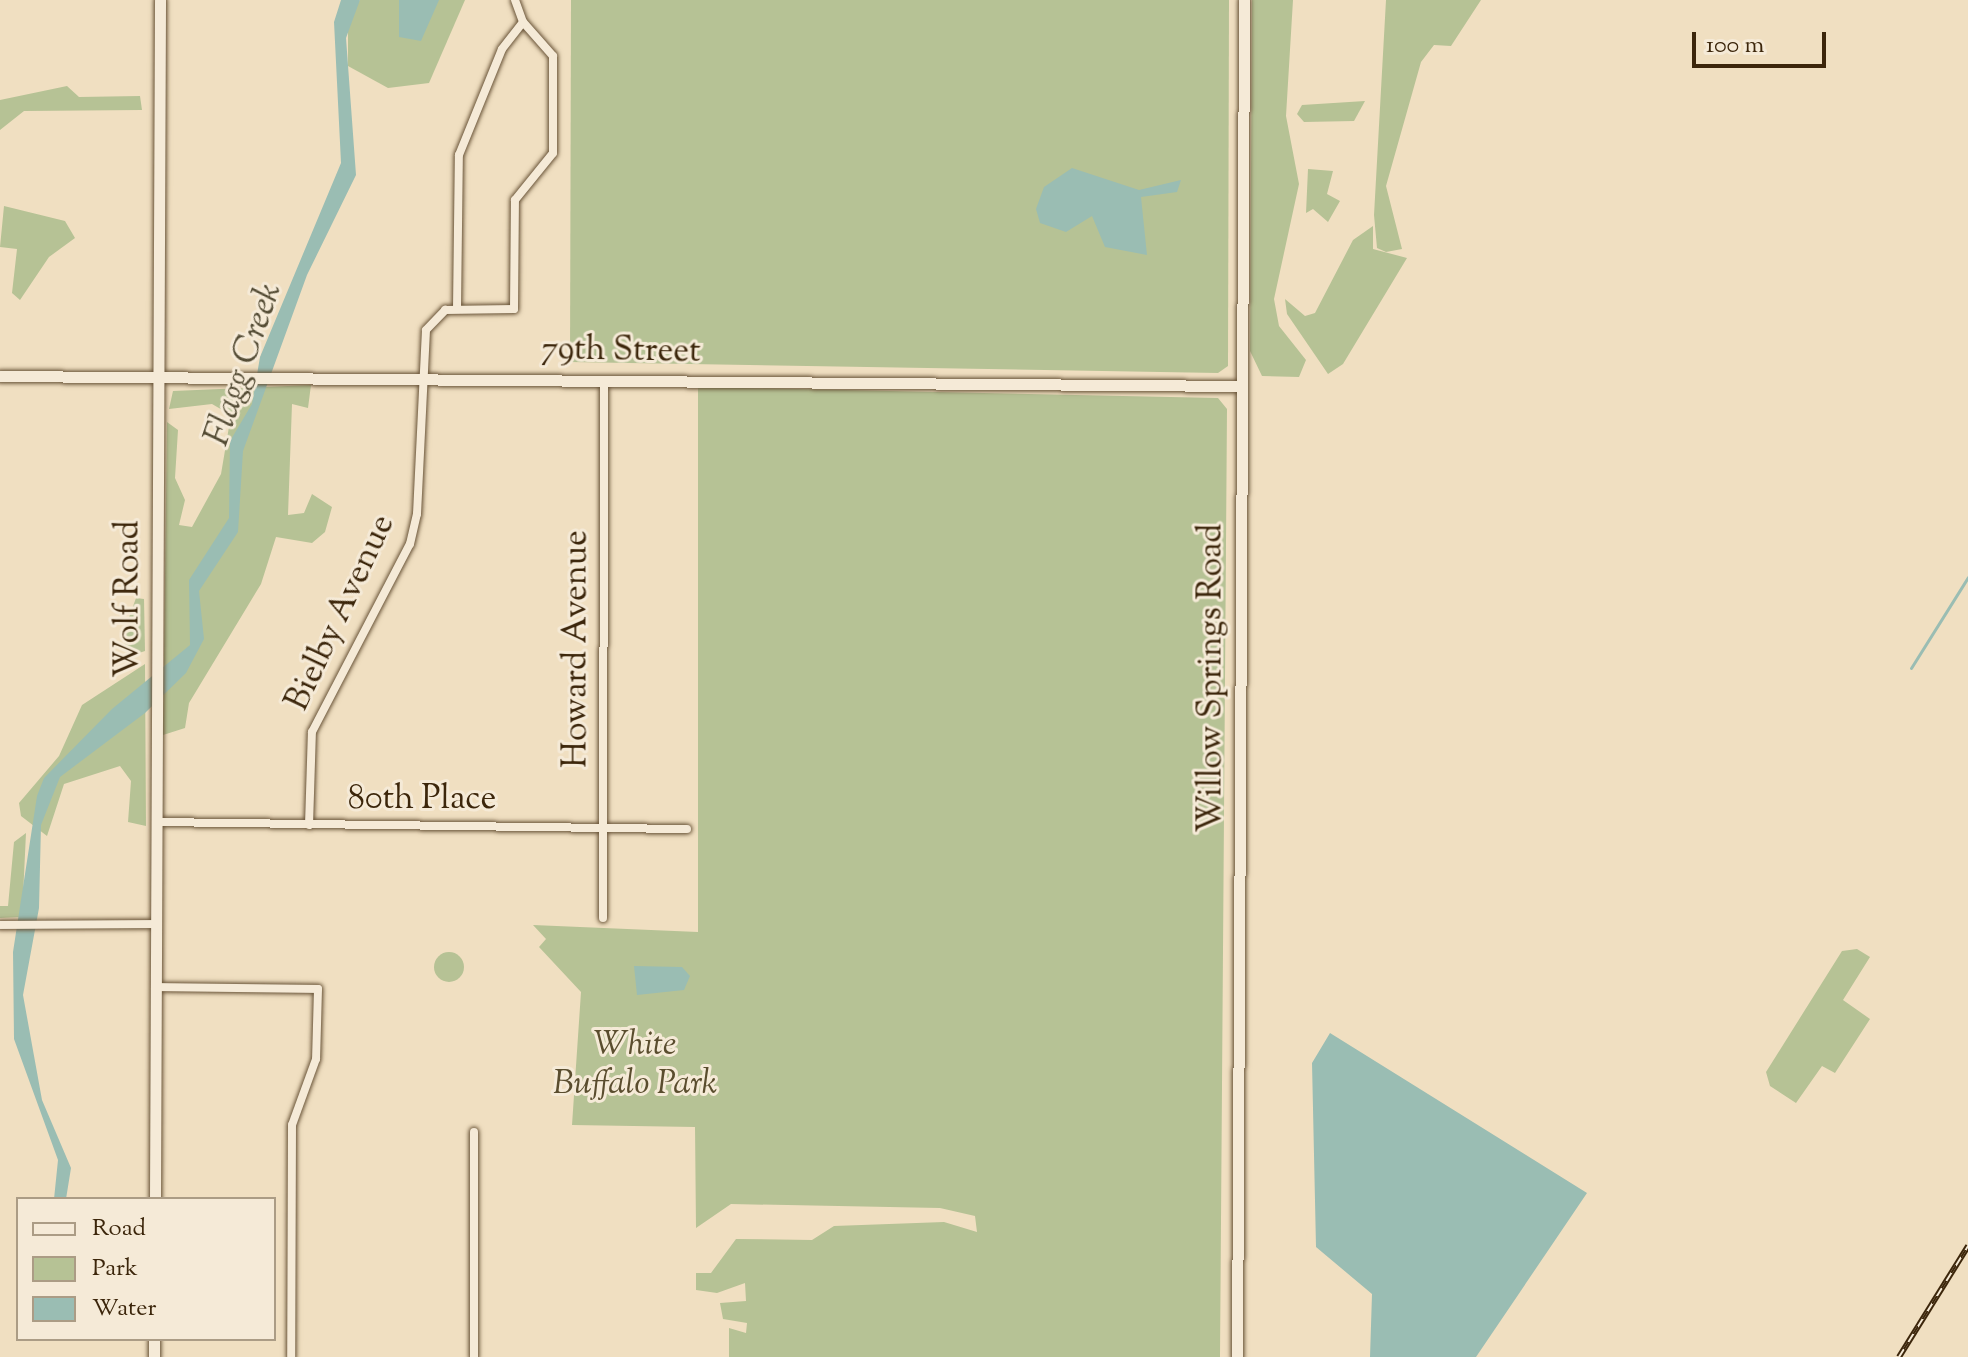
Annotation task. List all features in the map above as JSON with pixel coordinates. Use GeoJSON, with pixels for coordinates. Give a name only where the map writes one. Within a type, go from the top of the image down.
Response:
{"type":"FeatureCollection","features":[{"type":"Feature","properties":{"kind":"street","name":"Wolf Road"},"geometry":{"type":"LineString","coordinates":[[155,1197],[160,0]]}},
{"type":"Feature","properties":{"kind":"street"},"geometry":{"type":"LineString","coordinates":[[515,0],[523,22],[553,56],[553,153],[515,200],[514,309],[457,309],[459,155],[502,49],[523,22]]}},
{"type":"Feature","properties":{"kind":"street","name":"Willow Springs Road"},"geometry":{"type":"LineString","coordinates":[[1237,1357],[1244,0]]}},
{"type":"Feature","properties":{"kind":"street","name":"Bielby Avenue"},"geometry":{"type":"LineString","coordinates":[[309,825],[312,732],[410,544],[417,514],[420,375],[426,330],[436,315],[457,309]]}},
{"type":"Feature","properties":{"kind":"street","name":"79th Street"},"geometry":{"type":"LineString","coordinates":[[0,376],[420,375],[604,380],[1240,386]]}},
{"type":"Feature","properties":{"kind":"street","name":"Howard Avenue"},"geometry":{"type":"LineString","coordinates":[[603,918],[604,380]]}},
{"type":"Feature","properties":{"kind":"street","name":"80th Place"},"geometry":{"type":"LineString","coordinates":[[156,822],[687,829]]}},
{"type":"Feature","properties":{"kind":"street"},"geometry":{"type":"LineString","coordinates":[[3,924],[156,924]]}},
{"type":"Feature","properties":{"kind":"street"},"geometry":{"type":"LineString","coordinates":[[155,987],[318,989],[316,1059],[292,1125],[291,1357]]}},
{"type":"Feature","properties":{"kind":"street"},"geometry":{"type":"LineString","coordinates":[[474,1132],[474,1357]]}},
{"type":"Feature","properties":{"kind":"green space"},"geometry":{"type":"Polygon","coordinates":[[[360,0],[465,0],[429,83],[388,88],[348,66],[348,17],[360,0]]]}},
{"type":"Feature","properties":{"kind":"green space"},"geometry":{"type":"Polygon","coordinates":[[[571,0],[1229,0],[1228,366],[1218,373],[570,362],[571,0]]]}},
{"type":"Feature","properties":{"kind":"green space"},"geometry":{"type":"Polygon","coordinates":[[[1252,0],[1293,0],[1286,116],[1299,184],[1274,299],[1279,326],[1306,360],[1299,377],[1262,376],[1250,351],[1252,0]]]}},
{"type":"Feature","properties":{"kind":"green space"},"geometry":{"type":"Polygon","coordinates":[[[1386,0],[1481,0],[1451,46],[1434,45],[1421,62],[1386,186],[1402,249],[1386,252],[1377,248],[1374,215],[1386,0]]]}},
{"type":"Feature","properties":{"kind":"green space"},"geometry":{"type":"Polygon","coordinates":[[[67,86],[79,97],[140,96],[142,110],[24,111],[0,130],[0,100],[67,86]]]}},
{"type":"Feature","properties":{"kind":"green space"},"geometry":{"type":"Polygon","coordinates":[[[1365,101],[1354,121],[1304,122],[1297,114],[1302,105],[1365,101]]]}},
{"type":"Feature","properties":{"kind":"green space"},"geometry":{"type":"Polygon","coordinates":[[[1308,169],[1333,171],[1327,194],[1340,201],[1328,222],[1313,209],[1306,213],[1308,169]]]}},
{"type":"Feature","properties":{"kind":"green space"},"geometry":{"type":"Polygon","coordinates":[[[4,206],[65,221],[75,238],[49,257],[20,300],[12,293],[17,249],[0,247],[4,206]]]}},
{"type":"Feature","properties":{"kind":"green space"},"geometry":{"type":"Polygon","coordinates":[[[1373,226],[1373,249],[1407,258],[1343,364],[1328,374],[1287,314],[1285,299],[1305,316],[1315,313],[1353,240],[1373,226]]]}},
{"type":"Feature","properties":{"kind":"green space"},"geometry":{"type":"Polygon","coordinates":[[[311,385],[308,408],[292,404],[288,515],[304,513],[312,494],[332,507],[325,532],[312,543],[276,537],[261,584],[189,703],[185,728],[163,735],[167,422],[178,430],[175,478],[185,500],[179,525],[192,527],[221,474],[231,415],[212,404],[169,409],[173,391],[311,385]]]}},
{"type":"Feature","properties":{"kind":"green space","name":"White Buffalo Park"},"geometry":{"type":"Polygon","coordinates":[[[698,387],[1218,398],[1227,409],[1220,1357],[729,1357],[729,1328],[746,1333],[747,1323],[723,1319],[720,1303],[746,1301],[745,1283],[717,1293],[696,1290],[696,1273],[711,1273],[736,1239],[812,1240],[834,1226],[944,1222],[977,1232],[975,1216],[940,1208],[731,1204],[696,1228],[695,1127],[572,1125],[581,992],[539,947],[546,939],[533,925],[698,932],[698,387]]]}},
{"type":"Feature","properties":{"kind":"green space"},"geometry":{"type":"Polygon","coordinates":[[[136,598],[144,599],[145,651],[127,657],[123,634],[136,598]]]}},
{"type":"Feature","properties":{"kind":"green space"},"geometry":{"type":"Polygon","coordinates":[[[145,664],[146,826],[128,822],[131,781],[120,766],[64,784],[47,836],[21,816],[19,803],[59,756],[82,705],[145,664]]]}},
{"type":"Feature","properties":{"kind":"green space"},"geometry":{"type":"Polygon","coordinates":[[[26,833],[22,917],[0,918],[0,906],[8,906],[14,842],[26,833]]]}},
{"type":"Feature","properties":{"kind":"green space"},"geometry":{"type":"Polygon","coordinates":[[[1857,949],[1870,957],[1843,1000],[1870,1019],[1835,1073],[1822,1066],[1796,1103],[1770,1086],[1766,1072],[1842,951],[1857,949]]]}},
{"type":"Feature","properties":{"kind":"green space"},"geometry":{"type":"Polygon","coordinates":[[[449,952],[460,956],[464,967],[460,978],[449,982],[438,978],[434,967],[438,956],[449,952]]]}},
{"type":"Feature","properties":{"kind":"water"},"geometry":{"type":"Polygon","coordinates":[[[341,0],[360,0],[346,38],[356,175],[307,275],[243,451],[238,532],[199,591],[204,639],[186,673],[145,713],[60,777],[41,825],[39,908],[23,995],[42,1100],[71,1168],[66,1197],[54,1197],[58,1160],[14,1039],[13,952],[37,796],[44,778],[112,709],[190,645],[189,580],[229,518],[230,441],[252,404],[260,357],[341,163],[334,22],[341,0]]]}},
{"type":"Feature","properties":{"kind":"water"},"geometry":{"type":"Polygon","coordinates":[[[399,0],[439,0],[421,41],[399,37],[399,0]]]}},
{"type":"Feature","properties":{"kind":"water"},"geometry":{"type":"Polygon","coordinates":[[[1072,168],[1139,190],[1181,180],[1177,192],[1141,197],[1147,255],[1105,247],[1092,216],[1066,232],[1040,223],[1036,209],[1044,187],[1072,168]]]}},
{"type":"Feature","properties":{"kind":"water"},"geometry":{"type":"Polygon","coordinates":[[[634,966],[682,967],[690,976],[684,990],[637,995],[634,966]]]}},
{"type":"Feature","properties":{"kind":"water"},"geometry":{"type":"Polygon","coordinates":[[[1330,1033],[1587,1193],[1476,1357],[1370,1357],[1372,1294],[1316,1247],[1312,1063],[1330,1033]]]}},
{"type":"Feature","properties":{"kind":"waterway"},"geometry":{"type":"LineString","coordinates":[[1911,668],[1968,577]]}},
{"type":"Feature","properties":{"kind":"railway"},"geometry":{"type":"LineString","coordinates":[[1899,1357],[1968,1246]]}},
{"type":"Feature","properties":{"kind":"water label","name":"Flagg Creek"},"geometry":{"type":"Point","coordinates":[245,365]}}]}
